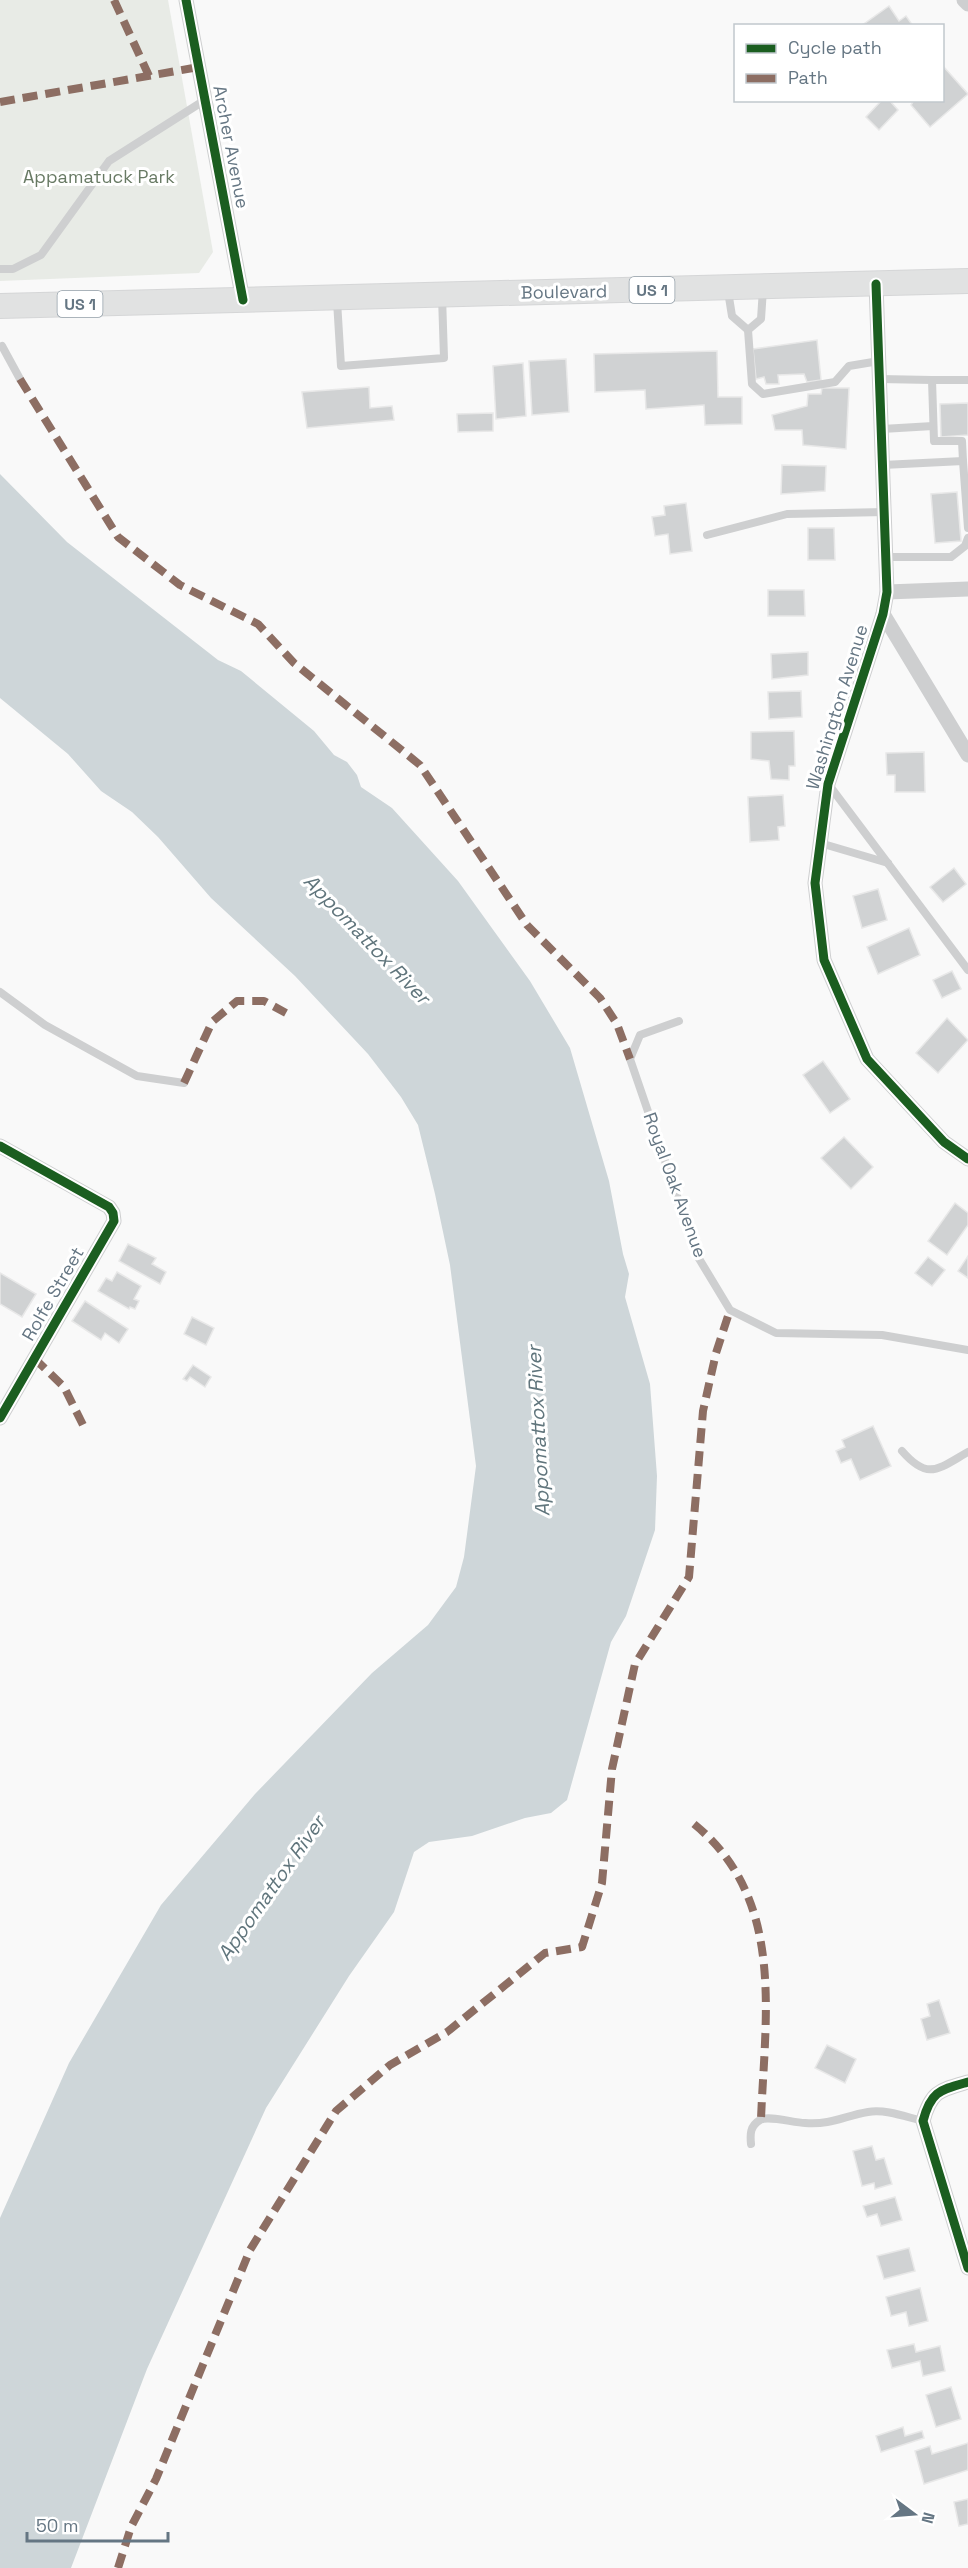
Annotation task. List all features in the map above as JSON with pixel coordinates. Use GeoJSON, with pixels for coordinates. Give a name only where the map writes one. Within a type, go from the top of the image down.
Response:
{"type":"FeatureCollection","features":[{"type":"Feature","properties":{"kind":"main road","name":"Boulevard"},"geometry":{"type":"LineString","coordinates":[[0,306],[968,282]]}},
{"type":"Feature","properties":{"kind":"street","name":"Archer Avenue"},"geometry":{"type":"LineString","coordinates":[[186,0],[243,300]]}},
{"type":"Feature","properties":{"kind":"street"},"geometry":{"type":"LineString","coordinates":[[964,0],[968,4]]}},
{"type":"Feature","properties":{"kind":"street","name":"Washington Avenue"},"geometry":{"type":"LineString","coordinates":[[876,284],[887,592],[883,614],[828,784],[815,883],[824,960],[867,1059],[944,1142],[968,1159]]}},
{"type":"Feature","properties":{"kind":"street"},"geometry":{"type":"LineString","coordinates":[[887,592],[968,589]]}},
{"type":"Feature","properties":{"kind":"street"},"geometry":{"type":"LineString","coordinates":[[883,614],[968,755]]}},
{"type":"Feature","properties":{"kind":"street","name":"Rolfe Street"},"geometry":{"type":"LineString","coordinates":[[0,1146],[109,1207],[114,1221],[0,1418]]}},
{"type":"Feature","properties":{"kind":"street"},"geometry":{"type":"LineString","coordinates":[[968,2082],[939,2091],[932,2098],[923,2121],[968,2268]]}},
{"type":"Feature","properties":{"kind":"lane"},"geometry":{"type":"LineString","coordinates":[[0,269],[13,269],[41,255],[109,161],[205,100]]}},
{"type":"Feature","properties":{"kind":"lane"},"geometry":{"type":"LineString","coordinates":[[748,330],[761,319],[763,287]]}},
{"type":"Feature","properties":{"kind":"lane"},"geometry":{"type":"LineString","coordinates":[[728,288],[732,316],[748,330],[752,384],[763,394],[835,382],[849,366],[879,362]]}},
{"type":"Feature","properties":{"kind":"lane"},"geometry":{"type":"LineString","coordinates":[[336,297],[340,327],[340,366],[444,358],[442,295]]}},
{"type":"Feature","properties":{"kind":"lane"},"geometry":{"type":"LineString","coordinates":[[2,346],[20,379]]}},
{"type":"Feature","properties":{"kind":"lane"},"geometry":{"type":"LineString","coordinates":[[880,379],[968,380]]}},
{"type":"Feature","properties":{"kind":"lane"},"geometry":{"type":"LineString","coordinates":[[932,380],[934,441],[965,441],[963,461],[968,528]]}},
{"type":"Feature","properties":{"kind":"lane"},"geometry":{"type":"LineString","coordinates":[[882,429],[933,426]]}},
{"type":"Feature","properties":{"kind":"lane"},"geometry":{"type":"LineString","coordinates":[[883,465],[963,461]]}},
{"type":"Feature","properties":{"kind":"lane"},"geometry":{"type":"LineString","coordinates":[[707,536],[787,514],[885,512]]}},
{"type":"Feature","properties":{"kind":"lane"},"geometry":{"type":"LineString","coordinates":[[886,557],[951,557],[965,546],[968,537]]}},
{"type":"Feature","properties":{"kind":"lane"},"geometry":{"type":"LineString","coordinates":[[828,784],[968,970]]}},
{"type":"Feature","properties":{"kind":"lane"},"geometry":{"type":"LineString","coordinates":[[820,843],[888,863]]}},
{"type":"Feature","properties":{"kind":"lane"},"geometry":{"type":"LineString","coordinates":[[0,992],[45,1025],[137,1076],[184,1083]]}},
{"type":"Feature","properties":{"kind":"lane","name":"Royal Oak Avenue"},"geometry":{"type":"LineString","coordinates":[[679,1021],[640,1035],[630,1059],[698,1257],[730,1310],[776,1333],[882,1335],[968,1350]]}},
{"type":"Feature","properties":{"kind":"lane"},"geometry":{"type":"LineString","coordinates":[[902,1451],[920,1469],[929,1470],[968,1452]]}},
{"type":"Feature","properties":{"kind":"lane"},"geometry":{"type":"LineString","coordinates":[[751,2144],[750,2133],[761,2119],[818,2124],[880,2111],[923,2121]]}},
{"type":"Feature","properties":{"kind":"green space","name":"Appamatuck Park"},"geometry":{"type":"Polygon","coordinates":[[[0,0],[168,0],[213,252],[199,273],[0,281],[0,0]]]}},
{"type":"Feature","properties":{"kind":"water","name":"Appomattox River"},"geometry":{"type":"Polygon","coordinates":[[[0,474],[67,542],[218,660],[241,671],[314,731],[334,755],[347,762],[357,775],[361,787],[392,808],[458,881],[530,981],[570,1048],[609,1181],[629,1274],[625,1297],[650,1384],[657,1476],[655,1530],[626,1616],[611,1642],[567,1800],[551,1813],[525,1818],[472,1836],[429,1842],[414,1852],[394,1912],[349,1976],[266,2108],[147,2369],[71,2568],[0,2568],[0,2218],[69,2063],[161,1905],[255,1794],[372,1673],[428,1625],[456,1587],[464,1557],[476,1466],[450,1265],[418,1125],[401,1097],[368,1054],[295,976],[211,898],[158,837],[132,812],[101,791],[68,754],[0,698],[0,474]]]}},
{"type":"Feature","properties":{"kind":"building"},"geometry":{"type":"Polygon","coordinates":[[[889,6],[899,21],[906,16],[912,24],[864,24],[889,6]]]}},
{"type":"Feature","properties":{"kind":"building"},"geometry":{"type":"Polygon","coordinates":[[[944,67],[968,94],[930,127],[911,105],[913,102],[944,102],[944,67]]]}},
{"type":"Feature","properties":{"kind":"building"},"geometry":{"type":"Polygon","coordinates":[[[880,102],[891,102],[898,110],[879,130],[866,117],[880,102]]]}},
{"type":"Feature","properties":{"kind":"building"},"geometry":{"type":"Polygon","coordinates":[[[817,340],[821,380],[807,382],[804,374],[778,375],[779,384],[766,384],[764,377],[756,379],[753,349],[817,340]]]}},
{"type":"Feature","properties":{"kind":"building"},"geometry":{"type":"Polygon","coordinates":[[[717,351],[718,397],[742,397],[742,424],[705,425],[704,405],[646,409],[645,390],[595,392],[594,354],[717,351]]]}},
{"type":"Feature","properties":{"kind":"building"},"geometry":{"type":"Polygon","coordinates":[[[566,359],[569,412],[532,415],[529,361],[566,359]]]}},
{"type":"Feature","properties":{"kind":"building"},"geometry":{"type":"Polygon","coordinates":[[[523,363],[526,416],[496,419],[493,366],[523,363]]]}},
{"type":"Feature","properties":{"kind":"building"},"geometry":{"type":"Polygon","coordinates":[[[369,387],[370,408],[392,406],[394,420],[307,428],[302,392],[369,387]]]}},
{"type":"Feature","properties":{"kind":"building"},"geometry":{"type":"Polygon","coordinates":[[[822,388],[849,388],[846,449],[803,445],[802,430],[775,430],[772,415],[807,406],[808,394],[821,394],[822,388]]]}},
{"type":"Feature","properties":{"kind":"building"},"geometry":{"type":"Polygon","coordinates":[[[968,403],[968,435],[941,437],[940,404],[968,403]]]}},
{"type":"Feature","properties":{"kind":"building"},"geometry":{"type":"Polygon","coordinates":[[[493,413],[493,431],[458,432],[457,414],[493,413]]]}},
{"type":"Feature","properties":{"kind":"building"},"geometry":{"type":"Polygon","coordinates":[[[782,465],[826,466],[825,491],[781,494],[782,465]]]}},
{"type":"Feature","properties":{"kind":"building"},"geometry":{"type":"Polygon","coordinates":[[[957,492],[961,541],[935,543],[931,494],[957,492]]]}},
{"type":"Feature","properties":{"kind":"building"},"geometry":{"type":"Polygon","coordinates":[[[686,503],[692,551],[670,554],[668,534],[655,536],[652,517],[665,515],[664,506],[686,503]]]}},
{"type":"Feature","properties":{"kind":"building"},"geometry":{"type":"Polygon","coordinates":[[[808,528],[834,528],[835,560],[808,560],[808,528]]]}},
{"type":"Feature","properties":{"kind":"building"},"geometry":{"type":"Polygon","coordinates":[[[768,590],[804,590],[805,616],[768,616],[768,590]]]}},
{"type":"Feature","properties":{"kind":"building"},"geometry":{"type":"Polygon","coordinates":[[[808,652],[808,675],[772,679],[771,654],[808,652]]]}},
{"type":"Feature","properties":{"kind":"building"},"geometry":{"type":"Polygon","coordinates":[[[801,691],[802,717],[769,719],[768,692],[801,691]]]}},
{"type":"Feature","properties":{"kind":"building"},"geometry":{"type":"Polygon","coordinates":[[[794,731],[795,766],[789,766],[789,780],[771,779],[769,761],[751,759],[751,732],[794,731]]]}},
{"type":"Feature","properties":{"kind":"building"},"geometry":{"type":"Polygon","coordinates":[[[924,752],[925,792],[895,792],[895,775],[887,775],[886,753],[924,752]]]}},
{"type":"Feature","properties":{"kind":"building"},"geometry":{"type":"Polygon","coordinates":[[[783,795],[785,826],[778,827],[779,840],[750,842],[748,797],[783,795]]]}},
{"type":"Feature","properties":{"kind":"building"},"geometry":{"type":"Polygon","coordinates":[[[954,868],[966,884],[943,902],[930,887],[954,868]]]}},
{"type":"Feature","properties":{"kind":"building"},"geometry":{"type":"Polygon","coordinates":[[[878,889],[887,920],[862,928],[853,896],[878,889]]]}},
{"type":"Feature","properties":{"kind":"building"},"geometry":{"type":"Polygon","coordinates":[[[909,928],[920,955],[878,974],[867,947],[909,928]]]}},
{"type":"Feature","properties":{"kind":"building"},"geometry":{"type":"Polygon","coordinates":[[[952,971],[961,989],[942,998],[933,980],[952,971]]]}},
{"type":"Feature","properties":{"kind":"building"},"geometry":{"type":"Polygon","coordinates":[[[947,1018],[968,1040],[938,1073],[916,1053],[947,1018]]]}},
{"type":"Feature","properties":{"kind":"building"},"geometry":{"type":"Polygon","coordinates":[[[823,1061],[850,1099],[830,1113],[803,1075],[823,1061]]]}},
{"type":"Feature","properties":{"kind":"building"},"geometry":{"type":"Polygon","coordinates":[[[844,1137],[873,1167],[851,1189],[821,1158],[844,1137]]]}},
{"type":"Feature","properties":{"kind":"building"},"geometry":{"type":"Polygon","coordinates":[[[955,1203],[968,1213],[968,1225],[947,1255],[928,1241],[955,1203]]]}},
{"type":"Feature","properties":{"kind":"building"},"geometry":{"type":"Polygon","coordinates":[[[128,1244],[156,1258],[152,1264],[166,1272],[160,1284],[119,1261],[128,1244]]]}},
{"type":"Feature","properties":{"kind":"building"},"geometry":{"type":"Polygon","coordinates":[[[968,1256],[968,1278],[958,1271],[968,1256]]]}},
{"type":"Feature","properties":{"kind":"building"},"geometry":{"type":"Polygon","coordinates":[[[928,1257],[945,1270],[932,1286],[915,1273],[928,1257]]]}},
{"type":"Feature","properties":{"kind":"building"},"geometry":{"type":"Polygon","coordinates":[[[117,1272],[141,1286],[134,1299],[139,1301],[135,1309],[130,1307],[129,1309],[98,1291],[106,1278],[112,1281],[117,1272]]]}},
{"type":"Feature","properties":{"kind":"building"},"geometry":{"type":"Polygon","coordinates":[[[0,1273],[36,1294],[22,1317],[0,1304],[0,1273]]]}},
{"type":"Feature","properties":{"kind":"building"},"geometry":{"type":"Polygon","coordinates":[[[85,1301],[128,1329],[119,1343],[105,1333],[101,1340],[72,1321],[85,1301]]]}},
{"type":"Feature","properties":{"kind":"building"},"geometry":{"type":"Polygon","coordinates":[[[192,1317],[214,1328],[206,1345],[184,1334],[192,1317]]]}},
{"type":"Feature","properties":{"kind":"building"},"geometry":{"type":"Polygon","coordinates":[[[193,1365],[211,1377],[205,1387],[190,1377],[187,1381],[183,1379],[193,1365]]]}},
{"type":"Feature","properties":{"kind":"building"},"geometry":{"type":"Polygon","coordinates":[[[873,1426],[891,1466],[860,1480],[851,1459],[841,1463],[836,1451],[845,1447],[842,1440],[873,1426]]]}},
{"type":"Feature","properties":{"kind":"building"},"geometry":{"type":"Polygon","coordinates":[[[939,2000],[950,2033],[927,2040],[921,2019],[930,2016],[927,2004],[939,2000]]]}},
{"type":"Feature","properties":{"kind":"building"},"geometry":{"type":"Polygon","coordinates":[[[827,2045],[856,2059],[845,2083],[815,2068],[827,2045]]]}},
{"type":"Feature","properties":{"kind":"building"},"geometry":{"type":"Polygon","coordinates":[[[872,2146],[876,2160],[884,2158],[892,2184],[875,2189],[874,2183],[862,2186],[853,2151],[872,2146]]]}},
{"type":"Feature","properties":{"kind":"building"},"geometry":{"type":"Polygon","coordinates":[[[895,2197],[902,2220],[881,2226],[877,2214],[867,2217],[863,2206],[895,2197]]]}},
{"type":"Feature","properties":{"kind":"building"},"geometry":{"type":"Polygon","coordinates":[[[909,2248],[915,2271],[884,2279],[877,2256],[909,2248]]]}},
{"type":"Feature","properties":{"kind":"building"},"geometry":{"type":"Polygon","coordinates":[[[920,2288],[928,2321],[909,2326],[906,2312],[891,2316],[886,2297],[920,2288]]]}},
{"type":"Feature","properties":{"kind":"building"},"geometry":{"type":"Polygon","coordinates":[[[914,2344],[916,2352],[940,2346],[945,2371],[923,2376],[920,2361],[892,2368],[887,2350],[914,2344]]]}},
{"type":"Feature","properties":{"kind":"building"},"geometry":{"type":"Polygon","coordinates":[[[951,2387],[961,2419],[936,2427],[926,2395],[951,2387]]]}},
{"type":"Feature","properties":{"kind":"building"},"geometry":{"type":"Polygon","coordinates":[[[903,2427],[905,2436],[922,2431],[924,2438],[881,2452],[876,2436],[903,2427]]]}},
{"type":"Feature","properties":{"kind":"building"},"geometry":{"type":"Polygon","coordinates":[[[968,2443],[968,2470],[924,2484],[915,2451],[930,2446],[932,2454],[968,2443]]]}},
{"type":"Feature","properties":{"kind":"building"},"geometry":{"type":"Polygon","coordinates":[[[968,2499],[968,2524],[959,2526],[954,2502],[968,2499]]]}},
{"type":"Feature","properties":{"kind":"marked path"},"geometry":{"type":"LineString","coordinates":[[114,0],[149,76]]}},
{"type":"Feature","properties":{"kind":"marked path"},"geometry":{"type":"LineString","coordinates":[[0,102],[199,67]]}},
{"type":"Feature","properties":{"kind":"marked path"},"geometry":{"type":"LineString","coordinates":[[20,379],[118,537],[180,585],[258,624],[294,663],[420,765],[527,925],[600,998],[617,1024],[630,1059]]}},
{"type":"Feature","properties":{"kind":"marked path"},"geometry":{"type":"LineString","coordinates":[[184,1083],[212,1022],[237,1001],[264,1001],[286,1013]]}},
{"type":"Feature","properties":{"kind":"marked path"},"geometry":{"type":"LineString","coordinates":[[118,2568],[131,2527],[156,2479],[250,2250],[336,2111],[390,2065],[447,2032],[545,1953],[582,1947],[602,1883],[612,1769],[635,1664],[689,1577],[703,1411],[716,1353],[730,1310]]}},
{"type":"Feature","properties":{"kind":"marked path"},"geometry":{"type":"LineString","coordinates":[[34,1358],[64,1387],[83,1425]]}},
{"type":"Feature","properties":{"kind":"marked path"},"geometry":{"type":"LineString","coordinates":[[694,1824],[723,1854],[744,1887],[757,1923],[764,1961],[766,2000],[761,2119]]}},
{"type":"Feature","properties":{"kind":"cycle path"},"geometry":{"type":"LineString","coordinates":[[186,0],[243,300]]}},
{"type":"Feature","properties":{"kind":"cycle path"},"geometry":{"type":"LineString","coordinates":[[876,284],[887,592],[883,614],[828,784],[815,883],[824,960],[867,1059],[944,1142],[968,1159]]}},
{"type":"Feature","properties":{"kind":"cycle path"},"geometry":{"type":"LineString","coordinates":[[0,1146],[109,1207],[114,1221],[0,1418]]}},
{"type":"Feature","properties":{"kind":"cycle path"},"geometry":{"type":"LineString","coordinates":[[968,2082],[938,2093],[929,2103],[923,2121],[968,2268]]}}]}
